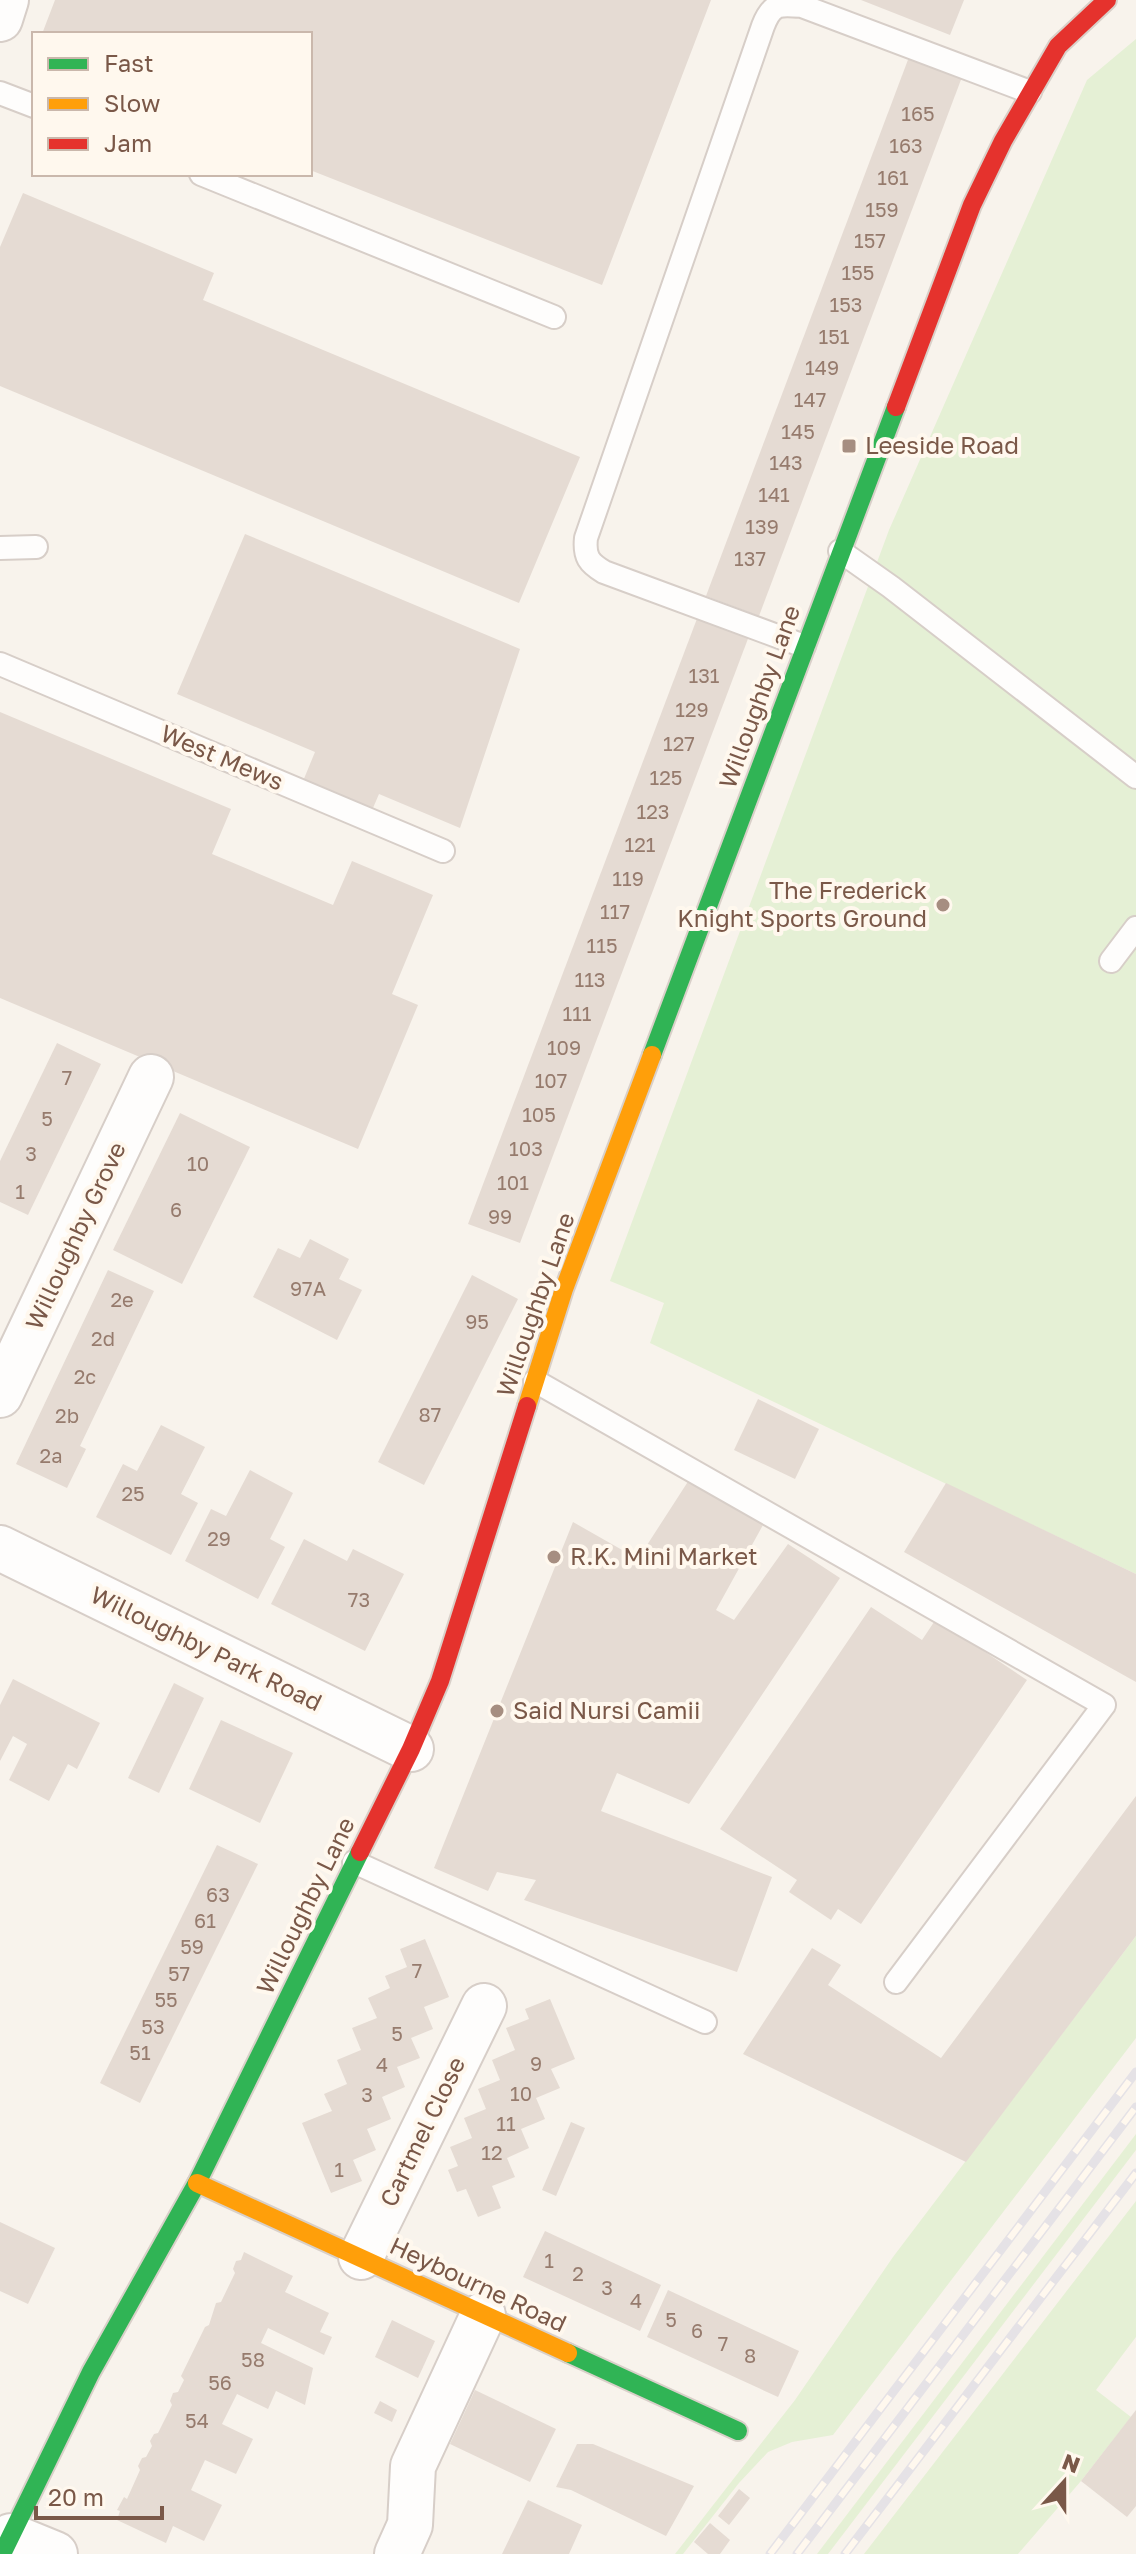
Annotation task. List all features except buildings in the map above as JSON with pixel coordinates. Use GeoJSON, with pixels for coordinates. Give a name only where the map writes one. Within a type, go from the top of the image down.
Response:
{"type":"FeatureCollection","features":[{"type":"Feature","properties":{"kind":"street"},"geometry":{"type":"LineString","coordinates":[[0,19],[6,0]]}},
{"type":"Feature","properties":{"kind":"street","name":"Willoughby Lane"},"geometry":{"type":"LineString","coordinates":[[7,2545],[91,2372],[197,2183],[411,1749],[440,1681],[564,1289],[972,205],[1030,92],[1058,46],[1107,0]]}},
{"type":"Feature","properties":{"kind":"street","name":"Willoughby Lane"},"geometry":{"type":"LineString","coordinates":[[1058,46],[1065,15]]}},
{"type":"Feature","properties":{"kind":"street","name":"Willoughby Grove"},"geometry":{"type":"LineString","coordinates":[[0,1395],[151,1077]]}},
{"type":"Feature","properties":{"kind":"street","name":"Willoughby Park Road"},"geometry":{"type":"LineString","coordinates":[[0,1548],[411,1749]]}},
{"type":"Feature","properties":{"kind":"street","name":"Cartmel Close"},"geometry":{"type":"LineString","coordinates":[[361,2257],[484,2006]]}},
{"type":"Feature","properties":{"kind":"street","name":"Heybourne Road"},"geometry":{"type":"LineString","coordinates":[[197,2183],[738,2431]]}},
{"type":"Feature","properties":{"kind":"street"},"geometry":{"type":"LineString","coordinates":[[397,2554],[410,2525],[413,2466],[483,2315]]}},
{"type":"Feature","properties":{"kind":"street"},"geometry":{"type":"LineString","coordinates":[[7,2545],[55,2554]]}},
{"type":"Feature","properties":{"kind":"lane"},"geometry":{"type":"LineString","coordinates":[[804,646],[604,572],[590,563],[585,552],[586,538],[763,26],[769,12],[781,4],[802,6],[1030,92]]}},
{"type":"Feature","properties":{"kind":"lane"},"geometry":{"type":"LineString","coordinates":[[0,93],[32,105]]}},
{"type":"Feature","properties":{"kind":"lane"},"geometry":{"type":"LineString","coordinates":[[206,176],[554,317]]}},
{"type":"Feature","properties":{"kind":"lane"},"geometry":{"type":"LineString","coordinates":[[0,548],[36,547]]}},
{"type":"Feature","properties":{"kind":"lane"},"geometry":{"type":"LineString","coordinates":[[840,551],[1136,777]]}},
{"type":"Feature","properties":{"kind":"lane","name":"West Mews"},"geometry":{"type":"LineString","coordinates":[[0,664],[443,851]]}},
{"type":"Feature","properties":{"kind":"lane"},"geometry":{"type":"LineString","coordinates":[[1111,961],[1136,928]]}},
{"type":"Feature","properties":{"kind":"lane"},"geometry":{"type":"LineString","coordinates":[[535,1381],[1104,1705],[896,1982]]}},
{"type":"Feature","properties":{"kind":"lane"},"geometry":{"type":"LineString","coordinates":[[354,1862],[705,2022]]}},
{"type":"Feature","properties":{"kind":"green space","name":"The Frederick Knight Sports Ground"},"geometry":{"type":"Polygon","coordinates":[[[1136,39],[1136,1574],[650,1343],[664,1303],[610,1281],[889,530],[1087,80],[1136,39]]]}},
{"type":"Feature","properties":{"kind":"green space"},"geometry":{"type":"Polygon","coordinates":[[[1136,1936],[1136,2038],[833,2435],[792,2442],[768,2452],[739,2483],[683,2554],[675,2554],[795,2400],[893,2257],[1136,1936]]]}},
{"type":"Feature","properties":{"kind":"green space"},"geometry":{"type":"Polygon","coordinates":[[[1136,2134],[1136,2150],[828,2554],[817,2554],[1136,2134]]]}},
{"type":"Feature","properties":{"kind":"green space"},"geometry":{"type":"Polygon","coordinates":[[[1136,2201],[1136,2337],[1096,2390],[1131,2417],[1018,2554],[864,2554],[1136,2201]]]}},
{"type":"Feature","properties":{"kind":"railway"},"geometry":{"type":"LineString","coordinates":[[770,2554],[1136,2072]]}},
{"type":"Feature","properties":{"kind":"railway"},"geometry":{"type":"LineString","coordinates":[[797,2554],[1136,2107]]}},
{"type":"Feature","properties":{"kind":"railway"},"geometry":{"type":"LineString","coordinates":[[845,2554],[1136,2173]]}},
{"type":"Feature","properties":{"kind":"traffic: fast"},"geometry":{"type":"LineString","coordinates":[[652,1055],[896,407]]}},
{"type":"Feature","properties":{"kind":"traffic: fast"},"geometry":{"type":"LineString","coordinates":[[2,2554],[91,2372],[197,2183],[360,1852]]}},
{"type":"Feature","properties":{"kind":"traffic: fast"},"geometry":{"type":"LineString","coordinates":[[568,2353],[738,2431]]}},
{"type":"Feature","properties":{"kind":"traffic: slow"},"geometry":{"type":"LineString","coordinates":[[527,1406],[564,1289],[652,1055]]}},
{"type":"Feature","properties":{"kind":"traffic: slow"},"geometry":{"type":"LineString","coordinates":[[197,2183],[568,2353]]}},
{"type":"Feature","properties":{"kind":"traffic: jam"},"geometry":{"type":"LineString","coordinates":[[896,407],[972,205],[1003,141],[1058,46],[1107,0]]}},
{"type":"Feature","properties":{"kind":"traffic: jam"},"geometry":{"type":"LineString","coordinates":[[360,1852],[411,1749],[440,1681],[527,1406]]}},
{"type":"Feature","properties":{"kind":"place","name":"Leeside Road"},"geometry":{"type":"Point","coordinates":[849,446]}},
{"type":"Feature","properties":{"kind":"place","name":"The Frederick Knight Sports Ground"},"geometry":{"type":"Point","coordinates":[943,905]}},
{"type":"Feature","properties":{"kind":"place","name":"R.K. Mini Market"},"geometry":{"type":"Point","coordinates":[554,1557]}},
{"type":"Feature","properties":{"kind":"place","name":"Said Nursi Camii"},"geometry":{"type":"Point","coordinates":[497,1711]}}]}
